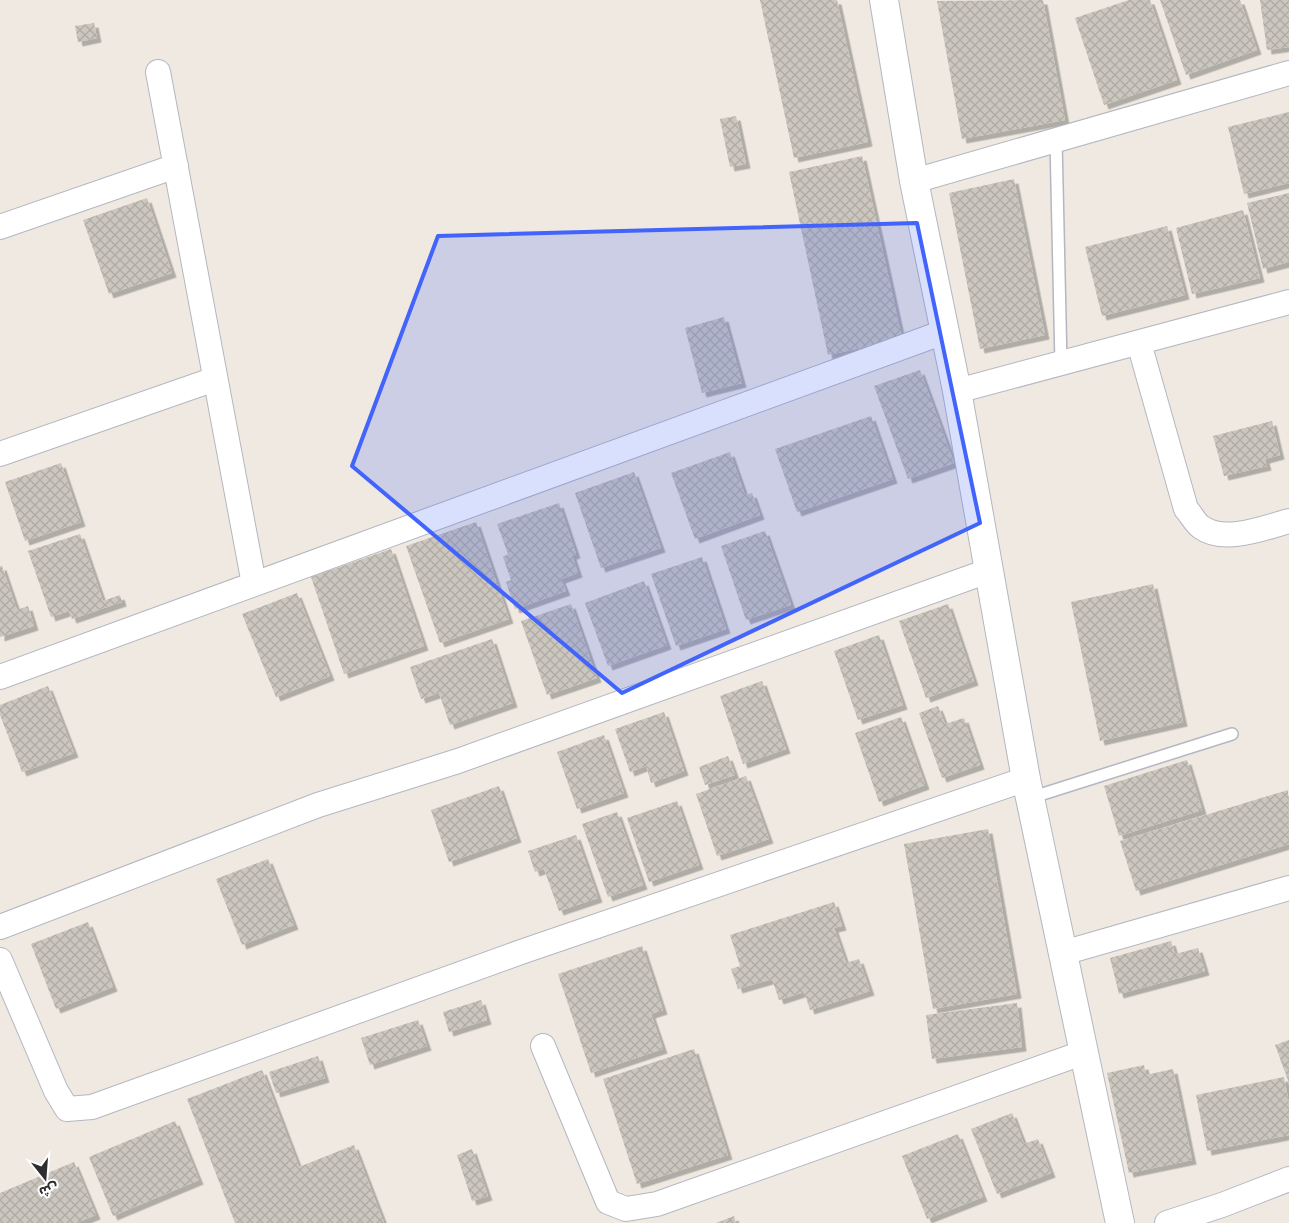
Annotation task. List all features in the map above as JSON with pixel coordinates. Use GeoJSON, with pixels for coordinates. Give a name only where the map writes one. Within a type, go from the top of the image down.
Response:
{"type":"FeatureCollection","features":[{"type":"Feature","properties":{"kind":"street"},"geometry":{"type":"LineString","coordinates":[[885,0],[914,181],[957,391],[1028,788],[1120,1223]]}},
{"type":"Feature","properties":{"kind":"street"},"geometry":{"type":"LineString","coordinates":[[158,72],[254,584]]}},
{"type":"Feature","properties":{"kind":"street"},"geometry":{"type":"LineString","coordinates":[[914,181],[1289,73]]}},
{"type":"Feature","properties":{"kind":"street"},"geometry":{"type":"LineString","coordinates":[[0,227],[176,166]]}},
{"type":"Feature","properties":{"kind":"street"},"geometry":{"type":"LineString","coordinates":[[957,391],[1289,302]]}},
{"type":"Feature","properties":{"kind":"street"},"geometry":{"type":"LineString","coordinates":[[0,677],[944,332]]}},
{"type":"Feature","properties":{"kind":"street"},"geometry":{"type":"LineString","coordinates":[[1139,343],[1186,508],[1201,527],[1222,535],[1246,533],[1289,520]]}},
{"type":"Feature","properties":{"kind":"street"},"geometry":{"type":"LineString","coordinates":[[0,454],[215,379]]}},
{"type":"Feature","properties":{"kind":"street"},"geometry":{"type":"LineString","coordinates":[[0,927],[318,805],[458,761],[988,571]]}},
{"type":"Feature","properties":{"kind":"street"},"geometry":{"type":"LineString","coordinates":[[0,960],[56,1091],[67,1110],[92,1107],[503,958],[1028,788]]}},
{"type":"Feature","properties":{"kind":"street"},"geometry":{"type":"LineString","coordinates":[[1064,953],[1289,888]]}},
{"type":"Feature","properties":{"kind":"street"},"geometry":{"type":"LineString","coordinates":[[543,1046],[608,1202],[626,1209],[656,1204],[1085,1052]]}},
{"type":"Feature","properties":{"kind":"street"},"geometry":{"type":"LineString","coordinates":[[1167,1223],[1222,1205],[1289,1179]]}},
{"type":"Feature","properties":{"kind":"lane"},"geometry":{"type":"LineString","coordinates":[[1056,140],[1060,364]]}},
{"type":"Feature","properties":{"kind":"lane"},"geometry":{"type":"LineString","coordinates":[[1028,788],[1232,734]]}},
{"type":"Feature","properties":{"kind":"highlighted area"},"geometry":{"type":"Polygon","coordinates":[[[917,223],[980,523],[622,693],[352,466],[438,236],[917,223]]]}},
{"type":"Feature","properties":{"kind":"building"},"geometry":{"type":"Polygon","coordinates":[[[760,0],[837,0],[868,142],[794,158],[760,0]]]}},
{"type":"Feature","properties":{"kind":"building"},"geometry":{"type":"Polygon","coordinates":[[[1043,0],[1065,120],[962,139],[937,1],[1043,0]]]}},
{"type":"Feature","properties":{"kind":"building"},"geometry":{"type":"Polygon","coordinates":[[[1129,0],[1150,0],[1177,80],[1104,105],[1075,18],[1129,0]]]}},
{"type":"Feature","properties":{"kind":"building"},"geometry":{"type":"Polygon","coordinates":[[[1160,0],[1240,0],[1257,50],[1186,75],[1160,0]]]}},
{"type":"Feature","properties":{"kind":"building"},"geometry":{"type":"Polygon","coordinates":[[[1260,0],[1289,0],[1289,47],[1267,50],[1260,0]]]}},
{"type":"Feature","properties":{"kind":"building"},"geometry":{"type":"Polygon","coordinates":[[[94,23],[97,38],[78,42],[75,26],[94,23]]]}},
{"type":"Feature","properties":{"kind":"building"},"geometry":{"type":"Polygon","coordinates":[[[1289,112],[1289,183],[1244,194],[1228,127],[1289,112]]]}},
{"type":"Feature","properties":{"kind":"building"},"geometry":{"type":"Polygon","coordinates":[[[736,116],[746,164],[730,167],[720,119],[736,116]]]}},
{"type":"Feature","properties":{"kind":"building"},"geometry":{"type":"Polygon","coordinates":[[[862,156],[902,339],[828,355],[789,172],[862,156]]]}},
{"type":"Feature","properties":{"kind":"building"},"geometry":{"type":"Polygon","coordinates":[[[1014,179],[1045,335],[980,349],[949,193],[1014,179]]]}},
{"type":"Feature","properties":{"kind":"building"},"geometry":{"type":"Polygon","coordinates":[[[1289,193],[1289,262],[1263,269],[1247,203],[1289,193]]]}},
{"type":"Feature","properties":{"kind":"building"},"geometry":{"type":"Polygon","coordinates":[[[147,198],[172,273],[109,294],[83,220],[147,198]]]}},
{"type":"Feature","properties":{"kind":"building"},"geometry":{"type":"Polygon","coordinates":[[[1243,210],[1260,278],[1192,294],[1176,228],[1243,210]]]}},
{"type":"Feature","properties":{"kind":"building"},"geometry":{"type":"Polygon","coordinates":[[[1167,226],[1185,295],[1102,316],[1085,247],[1167,226]]]}},
{"type":"Feature","properties":{"kind":"building"},"geometry":{"type":"Polygon","coordinates":[[[724,317],[742,383],[702,393],[685,328],[724,317]]]}},
{"type":"Feature","properties":{"kind":"building"},"geometry":{"type":"Polygon","coordinates":[[[920,370],[954,463],[908,479],[874,386],[920,370]]]}},
{"type":"Feature","properties":{"kind":"building"},"geometry":{"type":"Polygon","coordinates":[[[871,416],[893,479],[797,512],[775,449],[871,416]]]}},
{"type":"Feature","properties":{"kind":"building"},"geometry":{"type":"Polygon","coordinates":[[[1272,421],[1280,455],[1265,459],[1267,466],[1224,476],[1213,436],[1272,421]]]}},
{"type":"Feature","properties":{"kind":"building"},"geometry":{"type":"Polygon","coordinates":[[[730,452],[745,495],[752,493],[760,515],[695,539],[671,473],[730,452]]]}},
{"type":"Feature","properties":{"kind":"building"},"geometry":{"type":"Polygon","coordinates":[[[61,463],[81,522],[25,541],[5,482],[61,463]]]}},
{"type":"Feature","properties":{"kind":"building"},"geometry":{"type":"Polygon","coordinates":[[[634,472],[661,548],[601,568],[575,493],[634,472]]]}},
{"type":"Feature","properties":{"kind":"building"},"geometry":{"type":"Polygon","coordinates":[[[559,503],[576,554],[572,555],[578,573],[561,579],[566,591],[515,609],[506,582],[511,580],[503,557],[508,554],[497,524],[559,503]]]}},
{"type":"Feature","properties":{"kind":"building"},"geometry":{"type":"Polygon","coordinates":[[[476,522],[509,619],[440,643],[406,546],[476,522]]]}},
{"type":"Feature","properties":{"kind":"building"},"geometry":{"type":"Polygon","coordinates":[[[765,531],[791,605],[746,620],[721,546],[765,531]]]}},
{"type":"Feature","properties":{"kind":"building"},"geometry":{"type":"Polygon","coordinates":[[[80,534],[103,601],[120,595],[122,602],[72,619],[69,611],[51,617],[28,551],[80,534]]]}},
{"type":"Feature","properties":{"kind":"building"},"geometry":{"type":"Polygon","coordinates":[[[391,549],[424,646],[344,674],[311,577],[391,549]]]}},
{"type":"Feature","properties":{"kind":"building"},"geometry":{"type":"Polygon","coordinates":[[[702,557],[726,629],[676,646],[651,574],[702,557]]]}},
{"type":"Feature","properties":{"kind":"building"},"geometry":{"type":"Polygon","coordinates":[[[0,566],[2,566],[17,610],[28,606],[34,626],[0,637],[0,566]]]}},
{"type":"Feature","properties":{"kind":"building"},"geometry":{"type":"Polygon","coordinates":[[[644,581],[667,645],[608,666],[585,603],[644,581]]]}},
{"type":"Feature","properties":{"kind":"building"},"geometry":{"type":"Polygon","coordinates":[[[1153,584],[1183,722],[1100,741],[1071,602],[1153,584]]]}},
{"type":"Feature","properties":{"kind":"building"},"geometry":{"type":"Polygon","coordinates":[[[297,593],[330,676],[276,697],[242,614],[297,593]]]}},
{"type":"Feature","properties":{"kind":"building"},"geometry":{"type":"Polygon","coordinates":[[[571,604],[597,678],[547,695],[521,621],[571,604]]]}},
{"type":"Feature","properties":{"kind":"building"},"geometry":{"type":"Polygon","coordinates":[[[948,604],[974,681],[926,698],[899,621],[948,604]]]}},
{"type":"Feature","properties":{"kind":"building"},"geometry":{"type":"Polygon","coordinates":[[[879,635],[903,705],[858,720],[834,651],[879,635]]]}},
{"type":"Feature","properties":{"kind":"building"},"geometry":{"type":"Polygon","coordinates":[[[492,639],[513,703],[450,725],[439,693],[421,699],[410,667],[492,639]]]}},
{"type":"Feature","properties":{"kind":"building"},"geometry":{"type":"Polygon","coordinates":[[[762,681],[786,749],[743,764],[720,696],[762,681]]]}},
{"type":"Feature","properties":{"kind":"building"},"geometry":{"type":"Polygon","coordinates":[[[48,686],[74,753],[22,772],[0,715],[0,705],[48,686]]]}},
{"type":"Feature","properties":{"kind":"building"},"geometry":{"type":"Polygon","coordinates":[[[938,706],[945,724],[964,718],[980,765],[942,778],[919,713],[938,706]]]}},
{"type":"Feature","properties":{"kind":"building"},"geometry":{"type":"Polygon","coordinates":[[[664,712],[684,771],[651,783],[646,766],[630,772],[615,729],[664,712]]]}},
{"type":"Feature","properties":{"kind":"building"},"geometry":{"type":"Polygon","coordinates":[[[901,717],[925,785],[879,802],[855,733],[901,717]]]}},
{"type":"Feature","properties":{"kind":"building"},"geometry":{"type":"Polygon","coordinates":[[[604,735],[624,793],[577,809],[557,752],[604,735]]]}},
{"type":"Feature","properties":{"kind":"building"},"geometry":{"type":"Polygon","coordinates":[[[728,756],[735,775],[705,785],[699,767],[728,756]]]}},
{"type":"Feature","properties":{"kind":"building"},"geometry":{"type":"Polygon","coordinates":[[[1187,760],[1202,810],[1119,836],[1104,786],[1187,760]]]}},
{"type":"Feature","properties":{"kind":"building"},"geometry":{"type":"Polygon","coordinates":[[[746,776],[769,839],[717,856],[696,794],[746,776]]]}},
{"type":"Feature","properties":{"kind":"building"},"geometry":{"type":"Polygon","coordinates":[[[499,786],[517,838],[449,862],[431,810],[499,786]]]}},
{"type":"Feature","properties":{"kind":"building"},"geometry":{"type":"Polygon","coordinates":[[[1288,790],[1289,844],[1136,891],[1120,841],[1288,790]]]}},
{"type":"Feature","properties":{"kind":"building"},"geometry":{"type":"Polygon","coordinates":[[[677,801],[699,865],[649,882],[627,818],[677,801]]]}},
{"type":"Feature","properties":{"kind":"building"},"geometry":{"type":"Polygon","coordinates":[[[617,812],[643,885],[608,897],[582,824],[617,812]]]}},
{"type":"Feature","properties":{"kind":"building"},"geometry":{"type":"Polygon","coordinates":[[[988,829],[1017,994],[933,1009],[904,844],[988,829]]]}},
{"type":"Feature","properties":{"kind":"building"},"geometry":{"type":"Polygon","coordinates":[[[576,835],[598,898],[559,911],[544,869],[535,872],[528,851],[576,835]]]}},
{"type":"Feature","properties":{"kind":"building"},"geometry":{"type":"Polygon","coordinates":[[[268,859],[294,925],[242,945],[216,879],[268,859]]]}},
{"type":"Feature","properties":{"kind":"building"},"geometry":{"type":"Polygon","coordinates":[[[834,902],[842,926],[834,928],[846,963],[859,959],[870,991],[810,1010],[804,992],[779,1000],[772,979],[738,989],[731,969],[740,966],[730,935],[834,902]]]}},
{"type":"Feature","properties":{"kind":"building"},"geometry":{"type":"Polygon","coordinates":[[[88,922],[113,987],[56,1009],[31,944],[88,922]]]}},
{"type":"Feature","properties":{"kind":"building"},"geometry":{"type":"Polygon","coordinates":[[[1171,941],[1175,954],[1198,948],[1205,971],[1119,994],[1110,958],[1171,941]]]}},
{"type":"Feature","properties":{"kind":"building"},"geometry":{"type":"Polygon","coordinates":[[[642,946],[663,1010],[651,1014],[663,1049],[591,1073],[558,974],[642,946]]]}},
{"type":"Feature","properties":{"kind":"building"},"geometry":{"type":"Polygon","coordinates":[[[481,1000],[487,1020],[449,1032],[443,1012],[481,1000]]]}},
{"type":"Feature","properties":{"kind":"building"},"geometry":{"type":"Polygon","coordinates":[[[1017,1003],[1022,1047],[932,1059],[926,1015],[1017,1003]]]}},
{"type":"Feature","properties":{"kind":"building"},"geometry":{"type":"Polygon","coordinates":[[[418,1020],[427,1046],[370,1065],[361,1038],[418,1020]]]}},
{"type":"Feature","properties":{"kind":"building"},"geometry":{"type":"Polygon","coordinates":[[[1289,1040],[1289,1083],[1275,1045],[1289,1040]]]}},
{"type":"Feature","properties":{"kind":"building"},"geometry":{"type":"Polygon","coordinates":[[[694,1049],[728,1155],[637,1184],[603,1079],[694,1049]]]}},
{"type":"Feature","properties":{"kind":"building"},"geometry":{"type":"Polygon","coordinates":[[[318,1056],[325,1078],[276,1093],[269,1072],[318,1056]]]}},
{"type":"Feature","properties":{"kind":"building"},"geometry":{"type":"Polygon","coordinates":[[[1144,1065],[1146,1075],[1173,1069],[1192,1160],[1129,1173],[1107,1073],[1144,1065]]]}},
{"type":"Feature","properties":{"kind":"building"},"geometry":{"type":"Polygon","coordinates":[[[262,1070],[299,1167],[354,1145],[384,1223],[235,1223],[187,1099],[262,1070]]]}},
{"type":"Feature","properties":{"kind":"building"},"geometry":{"type":"Polygon","coordinates":[[[1284,1077],[1289,1104],[1289,1135],[1207,1151],[1196,1095],[1284,1077]]]}},
{"type":"Feature","properties":{"kind":"building"},"geometry":{"type":"Polygon","coordinates":[[[1012,1113],[1024,1144],[1038,1139],[1051,1173],[997,1194],[971,1129],[1012,1113]]]}},
{"type":"Feature","properties":{"kind":"building"},"geometry":{"type":"Polygon","coordinates":[[[175,1121],[199,1180],[113,1216],[89,1157],[175,1121]]]}},
{"type":"Feature","properties":{"kind":"building"},"geometry":{"type":"Polygon","coordinates":[[[958,1134],[983,1197],[927,1219],[902,1156],[958,1134]]]}},
{"type":"Feature","properties":{"kind":"building"},"geometry":{"type":"Polygon","coordinates":[[[472,1149],[488,1196],[472,1201],[457,1155],[472,1149]]]}},
{"type":"Feature","properties":{"kind":"building"},"geometry":{"type":"Polygon","coordinates":[[[74,1162],[96,1215],[76,1223],[0,1223],[0,1193],[74,1162]]]}},
{"type":"Feature","properties":{"kind":"building"},"geometry":{"type":"Polygon","coordinates":[[[734,1216],[736,1223],[716,1223],[734,1216]]]}}]}
